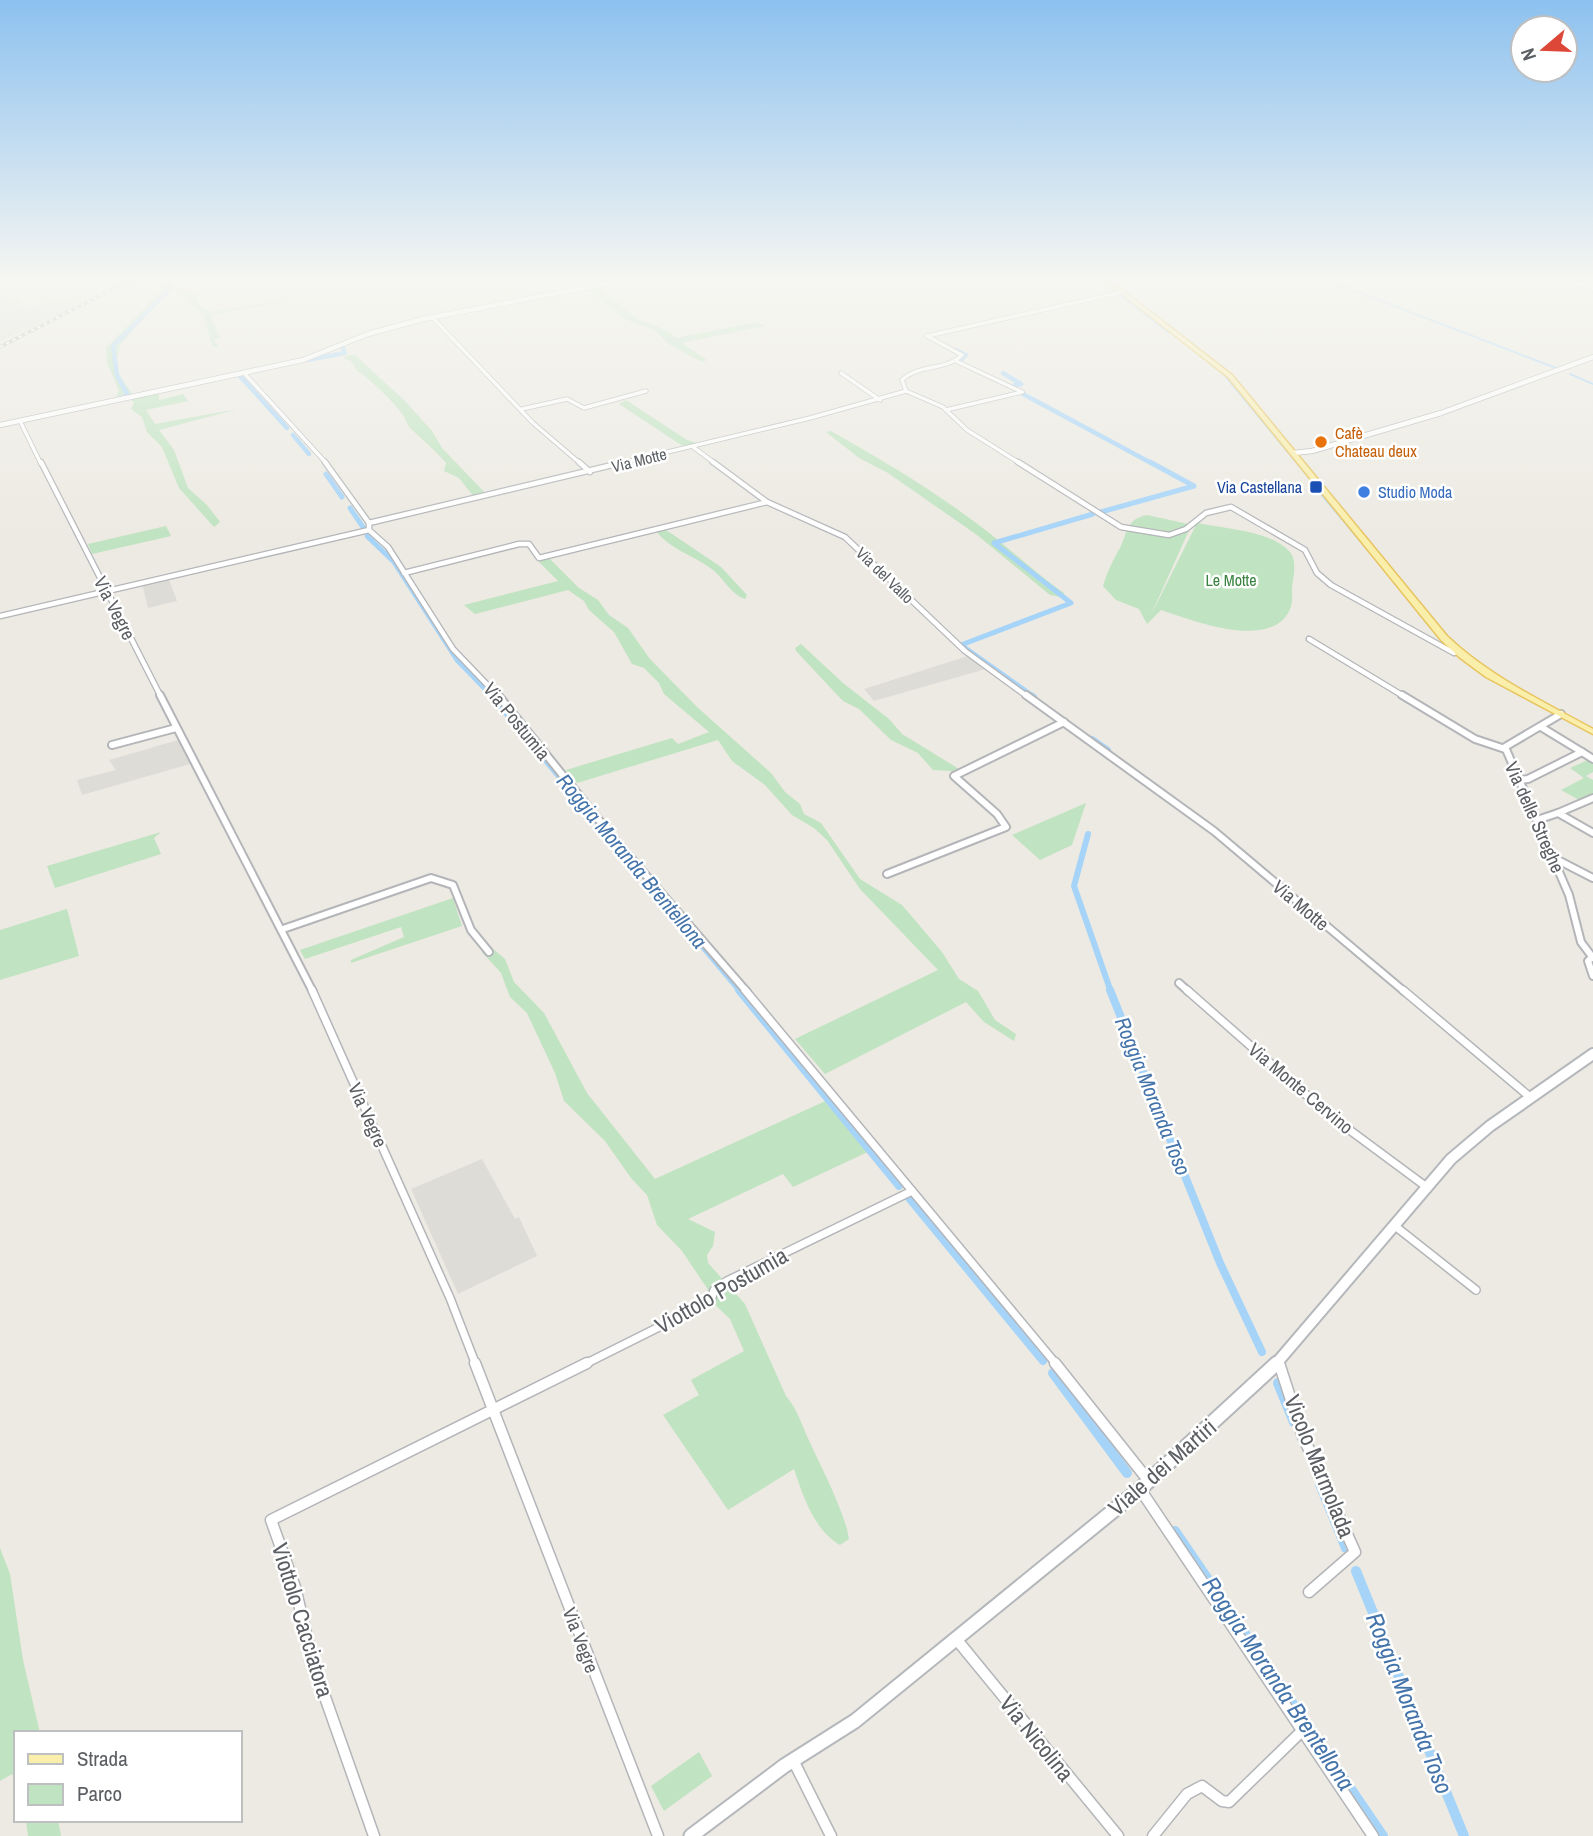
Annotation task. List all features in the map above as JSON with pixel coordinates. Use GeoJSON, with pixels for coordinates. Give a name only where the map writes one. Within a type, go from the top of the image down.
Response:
{"type":"FeatureCollection","features":[{"type":"Feature","properties":{"kind":"main road"},"geometry":{"type":"LineString","coordinates":[[1217,365],[1425,613],[1437,635],[1458,654],[1493,677],[1593,732]]}},
{"type":"Feature","properties":{"kind":"main road","name":"Viale dei Martiri"},"geometry":{"type":"LineString","coordinates":[[691,1836],[793,1760],[855,1721],[1144,1484],[1279,1361],[1470,1141],[1593,1054]]}},
{"type":"Feature","properties":{"kind":"street"},"geometry":{"type":"LineString","coordinates":[[0,425],[282,365]]}},
{"type":"Feature","properties":{"kind":"street"},"geometry":{"type":"LineString","coordinates":[[479,365],[533,424],[590,472]]}},
{"type":"Feature","properties":{"kind":"street"},"geometry":{"type":"LineString","coordinates":[[941,365],[908,373],[902,380],[906,391],[946,410],[963,427],[1121,527],[1169,535],[1186,530],[1206,513],[1231,507],[1305,550],[1317,573],[1325,581],[1419,631],[1437,635]]}},
{"type":"Feature","properties":{"kind":"street"},"geometry":{"type":"LineString","coordinates":[[946,410],[1022,392],[964,365]]}},
{"type":"Feature","properties":{"kind":"street"},"geometry":{"type":"LineString","coordinates":[[1293,453],[1312,451],[1441,413],[1572,365]]}},
{"type":"Feature","properties":{"kind":"street","name":"Via Postumia"},"geometry":{"type":"LineString","coordinates":[[244,373],[336,474],[369,526],[388,547],[453,649],[491,687],[611,835],[749,994],[1053,1360],[1144,1484]]}},
{"type":"Feature","properties":{"kind":"street"},"geometry":{"type":"LineString","coordinates":[[841,373],[880,400]]}},
{"type":"Feature","properties":{"kind":"street"},"geometry":{"type":"LineString","coordinates":[[522,409],[567,399],[584,408],[646,391]]}},
{"type":"Feature","properties":{"kind":"street","name":"Via Motte"},"geometry":{"type":"LineString","coordinates":[[0,616],[693,447],[906,391]]}},
{"type":"Feature","properties":{"kind":"street","name":"Via Vegre"},"geometry":{"type":"LineString","coordinates":[[20,421],[105,591],[283,929],[450,1298],[658,1836]]}},
{"type":"Feature","properties":{"kind":"street","name":"Via del Vallo"},"geometry":{"type":"LineString","coordinates":[[693,447],[767,502],[845,537],[965,650],[1065,722]]}},
{"type":"Feature","properties":{"kind":"street"},"geometry":{"type":"LineString","coordinates":[[404,572],[519,544],[529,544],[539,558],[767,502]]}},
{"type":"Feature","properties":{"kind":"street"},"geometry":{"type":"LineString","coordinates":[[1419,631],[1437,635]]}},
{"type":"Feature","properties":{"kind":"street"},"geometry":{"type":"LineString","coordinates":[[1309,639],[1475,739],[1505,749]]}},
{"type":"Feature","properties":{"kind":"street","name":"Via delle Streghe"},"geometry":{"type":"LineString","coordinates":[[1561,714],[1507,744],[1505,749],[1569,895],[1584,949],[1592,958],[1588,961],[1593,976]]}},
{"type":"Feature","properties":{"kind":"street"},"geometry":{"type":"LineString","coordinates":[[887,874],[1006,827],[997,814],[954,776],[1065,722]]}},
{"type":"Feature","properties":{"kind":"street","name":"Via Motte"},"geometry":{"type":"LineString","coordinates":[[1065,722],[1214,831],[1530,1097]]}},
{"type":"Feature","properties":{"kind":"street"},"geometry":{"type":"LineString","coordinates":[[112,745],[176,727]]}},
{"type":"Feature","properties":{"kind":"street"},"geometry":{"type":"LineString","coordinates":[[1541,727],[1593,759]]}},
{"type":"Feature","properties":{"kind":"street"},"geometry":{"type":"LineString","coordinates":[[1518,780],[1528,779],[1582,752]]}},
{"type":"Feature","properties":{"kind":"street"},"geometry":{"type":"LineString","coordinates":[[1537,820],[1593,798]]}},
{"type":"Feature","properties":{"kind":"street"},"geometry":{"type":"LineString","coordinates":[[1558,813],[1593,834]]}},
{"type":"Feature","properties":{"kind":"street"},"geometry":{"type":"LineString","coordinates":[[1552,857],[1593,878]]}},
{"type":"Feature","properties":{"kind":"street"},"geometry":{"type":"LineString","coordinates":[[283,929],[431,878],[442,878],[453,885],[463,916],[478,941],[489,952]]}},
{"type":"Feature","properties":{"kind":"street"},"geometry":{"type":"LineString","coordinates":[[1584,949],[1593,948]]}},
{"type":"Feature","properties":{"kind":"street","name":"Via Monte Cervino"},"geometry":{"type":"LineString","coordinates":[[1179,983],[1328,1114],[1428,1188]]}},
{"type":"Feature","properties":{"kind":"street","name":"Viottolo Postumia"},"geometry":{"type":"LineString","coordinates":[[493,1409],[711,1301],[714,1290],[727,1281],[912,1191]]}},
{"type":"Feature","properties":{"kind":"street"},"geometry":{"type":"LineString","coordinates":[[1395,1226],[1476,1290]]}},
{"type":"Feature","properties":{"kind":"street","name":"Vicolo Marmolada"},"geometry":{"type":"LineString","coordinates":[[1279,1361],[1302,1434],[1355,1552],[1309,1592]]}},
{"type":"Feature","properties":{"kind":"street","name":"Viottolo Cacciatora"},"geometry":{"type":"LineString","coordinates":[[374,1836],[313,1663],[295,1587],[271,1520],[493,1409]]}},
{"type":"Feature","properties":{"kind":"street"},"geometry":{"type":"LineString","coordinates":[[1144,1484],[1373,1836]]}},
{"type":"Feature","properties":{"kind":"street","name":"Via Nicolina"},"geometry":{"type":"LineString","coordinates":[[957,1640],[1118,1836]]}},
{"type":"Feature","properties":{"kind":"street"},"geometry":{"type":"LineString","coordinates":[[1153,1836],[1186,1794],[1202,1786],[1222,1801],[1229,1802],[1303,1730]]}},
{"type":"Feature","properties":{"kind":"street"},"geometry":{"type":"LineString","coordinates":[[793,1760],[831,1836]]}},
{"type":"Feature","properties":{"kind":"shaded area"},"geometry":{"type":"Polygon","coordinates":[[[168,577],[177,601],[148,608],[142,583],[168,577]]]}},
{"type":"Feature","properties":{"kind":"shaded area"},"geometry":{"type":"Polygon","coordinates":[[[968,656],[986,669],[874,701],[864,689],[968,656]]]}},
{"type":"Feature","properties":{"kind":"shaded area"},"geometry":{"type":"Polygon","coordinates":[[[178,740],[190,764],[82,795],[77,780],[116,770],[109,760],[178,740]]]}},
{"type":"Feature","properties":{"kind":"shaded area"},"geometry":{"type":"Polygon","coordinates":[[[482,1159],[515,1219],[519,1217],[537,1256],[458,1294],[411,1189],[482,1159]]]}},
{"type":"Feature","properties":{"kind":"green space"},"geometry":{"type":"Polygon","coordinates":[[[108,365],[116,365],[115,369],[133,395],[116,396],[119,391],[108,365]]]}},
{"type":"Feature","properties":{"kind":"green space"},"geometry":{"type":"Polygon","coordinates":[[[353,365],[366,365],[405,401],[432,431],[442,448],[488,496],[474,497],[459,478],[444,471],[446,463],[408,426],[395,405],[353,365]]]}},
{"type":"Feature","properties":{"kind":"green space"},"geometry":{"type":"Polygon","coordinates":[[[159,392],[159,400],[183,394],[188,401],[146,410],[155,424],[238,409],[159,430],[174,450],[188,488],[207,505],[220,522],[214,527],[179,488],[162,447],[147,432],[142,417],[131,409],[134,403],[131,399],[159,392]]]}},
{"type":"Feature","properties":{"kind":"green space"},"geometry":{"type":"Polygon","coordinates":[[[626,400],[687,440],[700,444],[687,448],[678,443],[619,404],[626,400]]]}},
{"type":"Feature","properties":{"kind":"green space"},"geometry":{"type":"Polygon","coordinates":[[[831,431],[905,474],[959,510],[1064,593],[1065,598],[1050,595],[977,535],[888,473],[859,458],[826,432],[831,431]]]}},
{"type":"Feature","properties":{"kind":"green space"},"geometry":{"type":"Polygon","coordinates":[[[758,502],[762,504],[666,530],[721,567],[747,595],[745,599],[713,570],[668,543],[655,530],[659,526],[758,502]]]}},
{"type":"Feature","properties":{"kind":"green space","name":"Le Motte"},"geometry":{"type":"Polygon","coordinates":[[[1147,515],[1188,524],[1190,528],[1150,617],[1197,523],[1258,534],[1289,551],[1294,564],[1292,601],[1281,622],[1266,629],[1249,631],[1210,625],[1161,610],[1147,624],[1139,609],[1116,600],[1103,586],[1108,571],[1131,523],[1147,515]]]}},
{"type":"Feature","properties":{"kind":"green space"},"geometry":{"type":"Polygon","coordinates":[[[166,526],[171,536],[92,554],[88,544],[166,526]]]}},
{"type":"Feature","properties":{"kind":"green space"},"geometry":{"type":"Polygon","coordinates":[[[547,556],[579,588],[598,600],[609,615],[628,628],[650,659],[697,707],[771,773],[785,792],[800,804],[804,814],[821,823],[860,879],[902,905],[942,952],[959,979],[978,991],[995,1020],[1016,1034],[1014,1041],[984,1022],[966,1002],[825,1074],[795,1039],[938,970],[860,889],[827,840],[814,828],[792,815],[765,785],[732,761],[718,740],[577,783],[566,770],[672,738],[678,744],[709,732],[664,694],[659,683],[644,668],[632,664],[614,632],[589,610],[584,601],[568,590],[475,614],[464,605],[558,581],[539,562],[539,558],[547,556]]]}},
{"type":"Feature","properties":{"kind":"green space"},"geometry":{"type":"Polygon","coordinates":[[[801,644],[843,683],[889,719],[902,734],[964,772],[933,770],[918,753],[891,740],[859,709],[843,701],[796,651],[795,648],[801,644]]]}},
{"type":"Feature","properties":{"kind":"green space"},"geometry":{"type":"Polygon","coordinates":[[[1590,759],[1593,761],[1593,772],[1586,776],[1593,780],[1593,795],[1579,800],[1561,790],[1584,778],[1570,768],[1590,759]]]}},
{"type":"Feature","properties":{"kind":"green space"},"geometry":{"type":"Polygon","coordinates":[[[1086,803],[1072,845],[1040,860],[1012,835],[1086,803]]]}},
{"type":"Feature","properties":{"kind":"green space"},"geometry":{"type":"Polygon","coordinates":[[[161,832],[154,838],[161,854],[55,888],[47,866],[161,832]]]}},
{"type":"Feature","properties":{"kind":"green space"},"geometry":{"type":"Polygon","coordinates":[[[453,898],[462,926],[351,963],[351,960],[404,937],[401,927],[305,959],[300,950],[453,898]]]}},
{"type":"Feature","properties":{"kind":"green space"},"geometry":{"type":"Polygon","coordinates":[[[67,909],[79,956],[0,980],[0,930],[67,909]]]}},
{"type":"Feature","properties":{"kind":"green space"},"geometry":{"type":"Polygon","coordinates":[[[492,948],[505,959],[514,982],[544,1013],[587,1093],[655,1179],[832,1098],[874,1149],[793,1187],[783,1174],[688,1219],[715,1232],[713,1246],[707,1255],[708,1263],[745,1304],[786,1396],[797,1414],[847,1529],[849,1539],[840,1545],[823,1531],[816,1521],[794,1469],[728,1510],[663,1415],[699,1395],[691,1380],[744,1351],[730,1319],[711,1301],[707,1288],[682,1251],[657,1225],[647,1195],[631,1178],[605,1141],[564,1101],[555,1073],[527,1013],[510,997],[501,973],[482,952],[492,948]]]}},
{"type":"Feature","properties":{"kind":"green space"},"geometry":{"type":"Polygon","coordinates":[[[0,1548],[10,1574],[23,1660],[40,1731],[14,1731],[14,1778],[12,1774],[0,1781],[0,1548]]]}},
{"type":"Feature","properties":{"kind":"green space"},"geometry":{"type":"Polygon","coordinates":[[[699,1752],[712,1776],[664,1811],[651,1786],[699,1752]]]}},
{"type":"Feature","properties":{"kind":"green space"},"geometry":{"type":"Polygon","coordinates":[[[26,1822],[58,1822],[61,1836],[28,1836],[26,1822]]]}},
{"type":"Feature","properties":{"kind":"waterway"},"geometry":{"type":"LineString","coordinates":[[116,365],[117,375],[128,396],[121,398]]}},
{"type":"Feature","properties":{"kind":"waterway"},"geometry":{"type":"LineString","coordinates":[[1547,365],[1556,368]]}},
{"type":"Feature","properties":{"kind":"waterway"},"geometry":{"type":"LineString","coordinates":[[1222,372],[1312,481]]}},
{"type":"Feature","properties":{"kind":"waterway","name":"Roggia Moranda Toso"},"geometry":{"type":"LineString","coordinates":[[1003,373],[1021,384],[1015,385]]}},
{"type":"Feature","properties":{"kind":"waterway"},"geometry":{"type":"LineString","coordinates":[[1570,374],[1593,384]]}},
{"type":"Feature","properties":{"kind":"waterway","name":"Roggia Moranda Brentellona"},"geometry":{"type":"LineString","coordinates":[[240,376],[287,428]]}},
{"type":"Feature","properties":{"kind":"waterway","name":"Roggia Moranda Toso"},"geometry":{"type":"LineString","coordinates":[[1023,394],[1153,464]]}},
{"type":"Feature","properties":{"kind":"waterway","name":"Roggia Moranda Brentellona"},"geometry":{"type":"LineString","coordinates":[[293,435],[309,454]]}},
{"type":"Feature","properties":{"kind":"waterway","name":"Roggia Moranda Toso"},"geometry":{"type":"LineString","coordinates":[[1101,512],[1194,486],[1150,462]]}},
{"type":"Feature","properties":{"kind":"waterway","name":"Roggia Moranda Brentellona"},"geometry":{"type":"LineString","coordinates":[[326,474],[342,497]]}},
{"type":"Feature","properties":{"kind":"waterway"},"geometry":{"type":"LineString","coordinates":[[1322,495],[1373,556]]}},
{"type":"Feature","properties":{"kind":"waterway","name":"Roggia Moranda Brentellona"},"geometry":{"type":"LineString","coordinates":[[350,508],[363,527]]}},
{"type":"Feature","properties":{"kind":"waterway","name":"Roggia Moranda Toso"},"geometry":{"type":"LineString","coordinates":[[1031,695],[1034,697],[961,645],[1071,603],[994,543],[1093,514]]}},
{"type":"Feature","properties":{"kind":"waterway","name":"Roggia Moranda Brentellona"},"geometry":{"type":"LineString","coordinates":[[367,536],[394,562],[457,660],[493,697]]}},
{"type":"Feature","properties":{"kind":"waterway"},"geometry":{"type":"LineString","coordinates":[[1411,603],[1427,623]]}},
{"type":"Feature","properties":{"kind":"waterway","name":"Roggia Moranda Brentellona"},"geometry":{"type":"LineString","coordinates":[[491,695],[604,830]]}},
{"type":"Feature","properties":{"kind":"waterway","name":"Roggia Moranda Toso"},"geometry":{"type":"LineString","coordinates":[[1092,739],[1108,750]]}},
{"type":"Feature","properties":{"kind":"waterway","name":"Roggia Moranda Toso"},"geometry":{"type":"LineString","coordinates":[[1088,834],[1074,886],[1111,992]]}},
{"type":"Feature","properties":{"kind":"waterway","name":"Roggia Moranda Brentellona"},"geometry":{"type":"LineString","coordinates":[[673,911],[741,992]]}},
{"type":"Feature","properties":{"kind":"waterway","name":"Roggia Moranda Brentellona"},"geometry":{"type":"LineString","coordinates":[[739,990],[899,1186]]}},
{"type":"Feature","properties":{"kind":"waterway","name":"Roggia Moranda Toso"},"geometry":{"type":"LineString","coordinates":[[1110,990],[1220,1263],[1262,1352]]}},
{"type":"Feature","properties":{"kind":"waterway","name":"Roggia Moranda Brentellona"},"geometry":{"type":"LineString","coordinates":[[909,1198],[1043,1361]]}},
{"type":"Feature","properties":{"kind":"waterway","name":"Roggia Moranda Brentellona"},"geometry":{"type":"LineString","coordinates":[[1053,1373],[1127,1473]]}},
{"type":"Feature","properties":{"kind":"waterway","name":"Roggia Moranda Toso"},"geometry":{"type":"LineString","coordinates":[[1278,1383],[1294,1422]]}},
{"type":"Feature","properties":{"kind":"waterway","name":"Roggia Moranda Toso"},"geometry":{"type":"LineString","coordinates":[[1320,1484],[1346,1548]]}},
{"type":"Feature","properties":{"kind":"waterway","name":"Roggia Moranda Brentellona"},"geometry":{"type":"LineString","coordinates":[[1175,1531],[1383,1836]]}},
{"type":"Feature","properties":{"kind":"waterway","name":"Roggia Moranda Toso"},"geometry":{"type":"LineString","coordinates":[[1356,1571],[1464,1836]]}},
{"type":"Feature","properties":{"kind":"place","name":"Cafè Chateau deux"},"geometry":{"type":"Point","coordinates":[1321,442]}},
{"type":"Feature","properties":{"kind":"place","name":"Via Castellana"},"geometry":{"type":"Point","coordinates":[1316,487]}},
{"type":"Feature","properties":{"kind":"place","name":"Studio Moda"},"geometry":{"type":"Point","coordinates":[1364,492]}}]}
